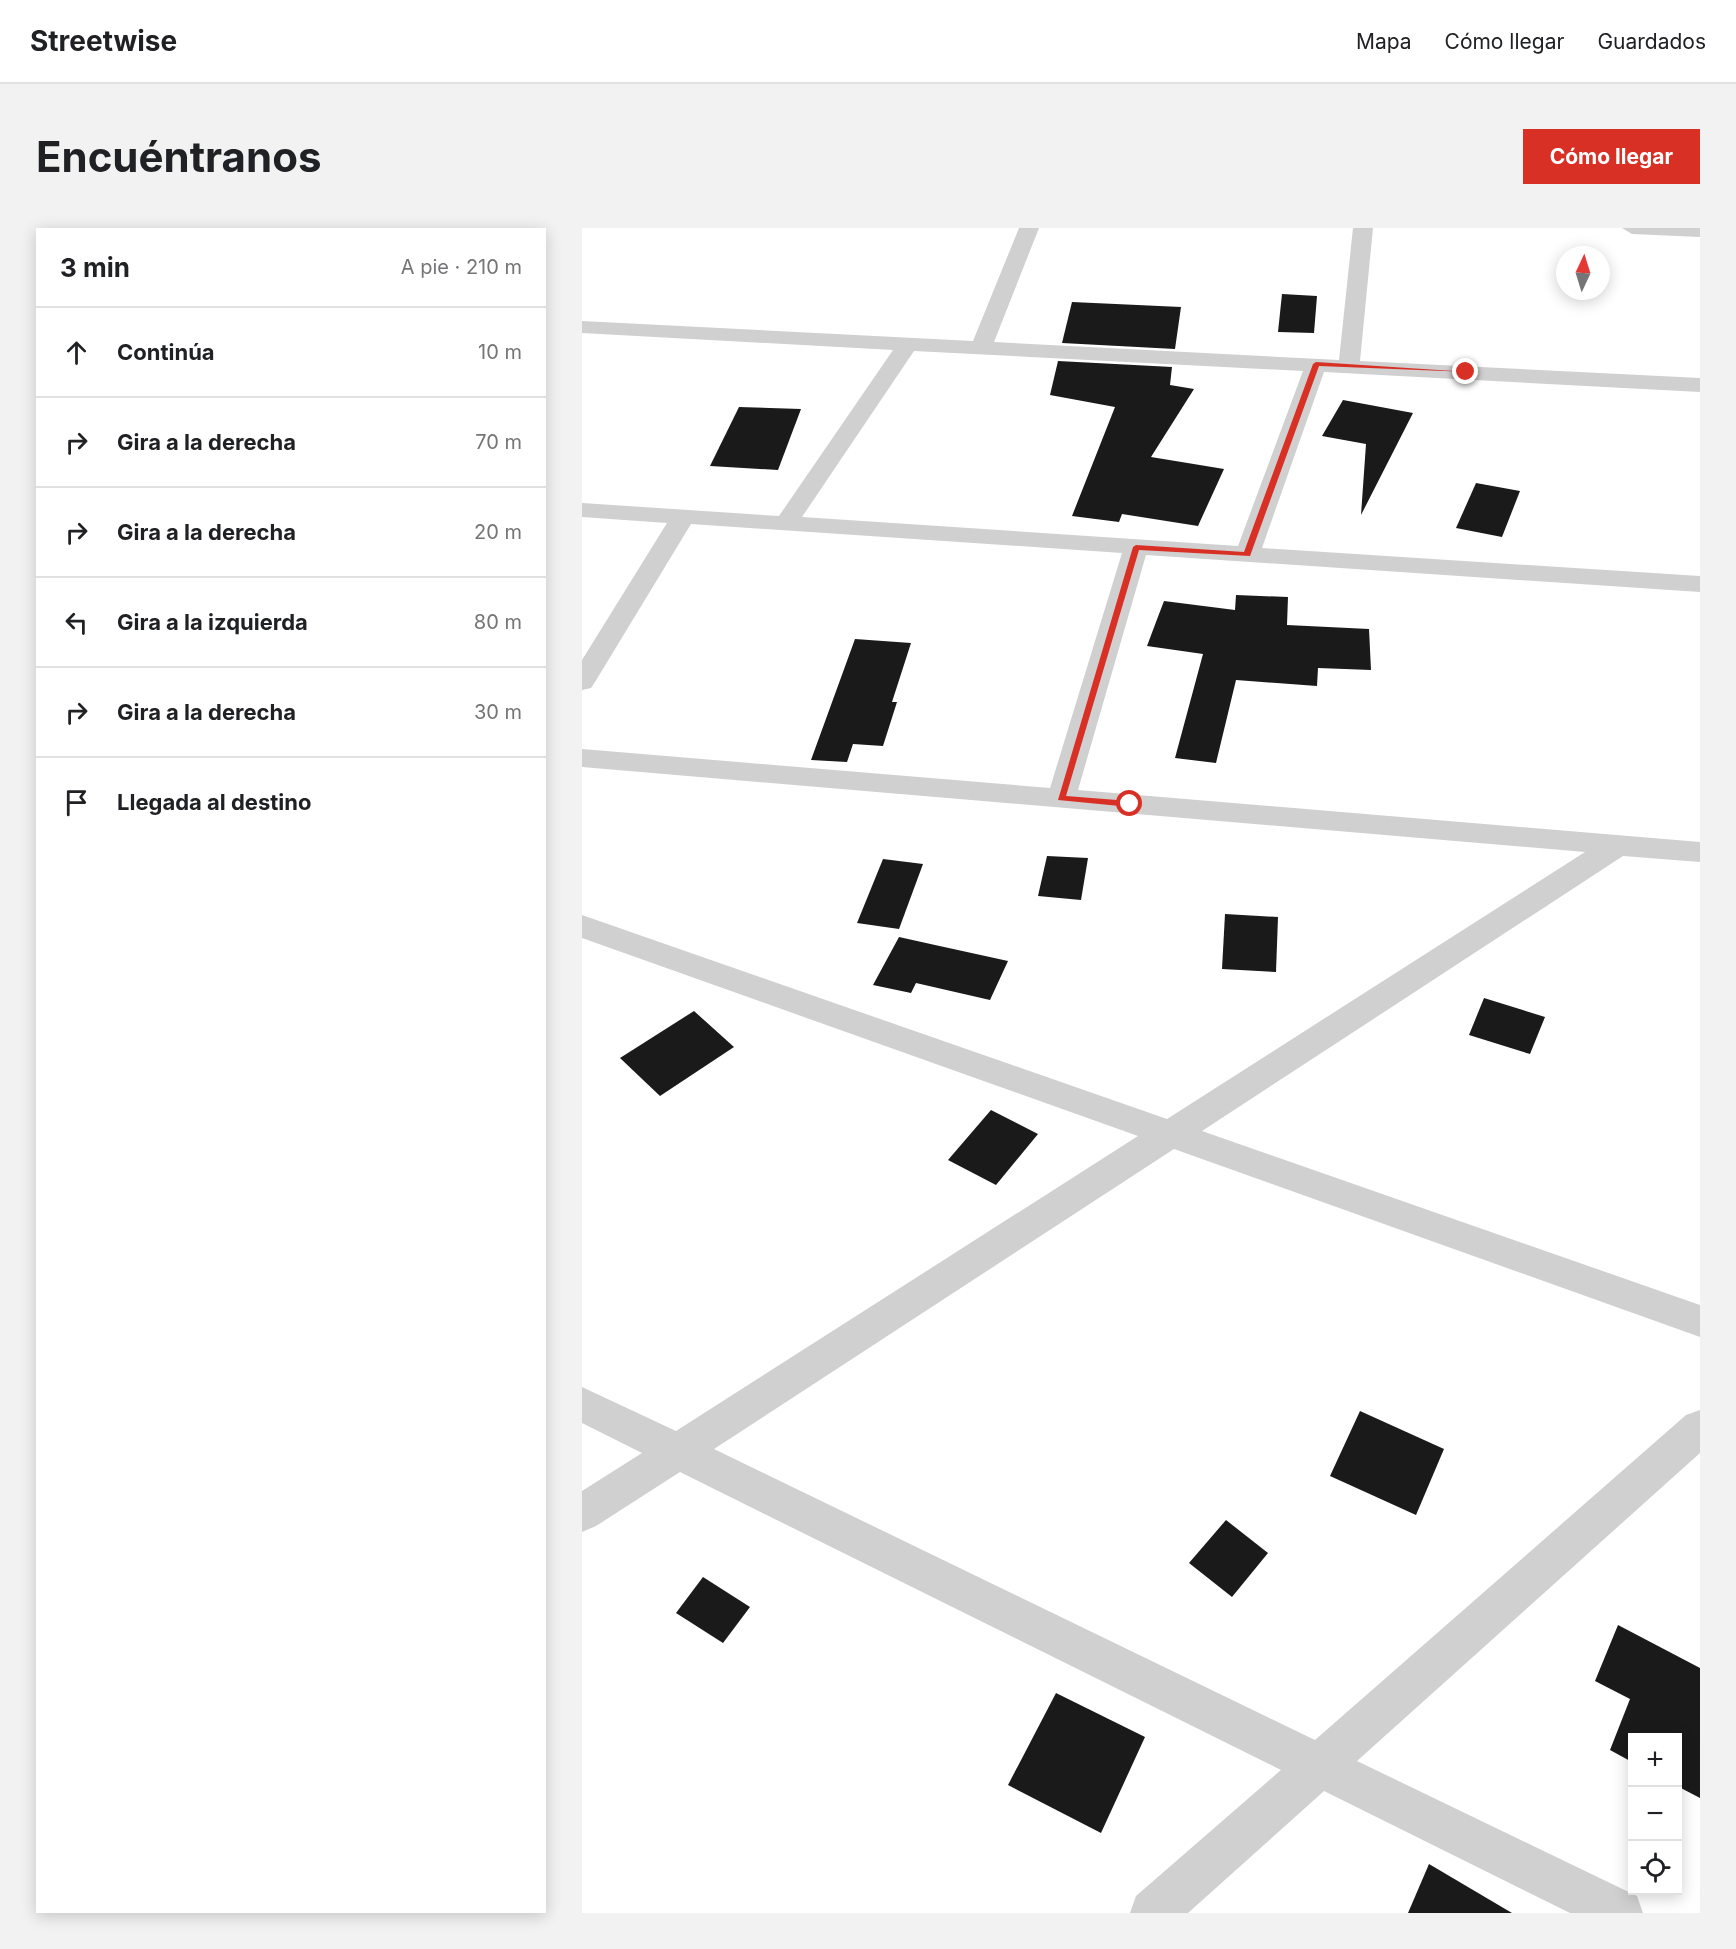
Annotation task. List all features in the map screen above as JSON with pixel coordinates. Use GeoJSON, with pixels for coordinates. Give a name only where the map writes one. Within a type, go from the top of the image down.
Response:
{"type":"FeatureCollection","features":[{"type":"Feature","properties":{"kind":"street"},"geometry":{"type":"LineString","coordinates":[[982,346],[1029,228]]}},
{"type":"Feature","properties":{"kind":"street"},"geometry":{"type":"LineString","coordinates":[[1349,366],[1363,228]]}},
{"type":"Feature","properties":{"kind":"street"},"geometry":{"type":"LineString","coordinates":[[1632,228],[1700,231]]}},
{"type":"Feature","properties":{"kind":"street"},"geometry":{"type":"LineString","coordinates":[[582,327],[909,342],[1700,385]]}},
{"type":"Feature","properties":{"kind":"street"},"geometry":{"type":"LineString","coordinates":[[785,524],[909,342]]}},
{"type":"Feature","properties":{"kind":"street"},"geometry":{"type":"LineString","coordinates":[[1247,554],[1316,364]]}},
{"type":"Feature","properties":{"kind":"street"},"geometry":{"type":"LineString","coordinates":[[582,510],[1700,584]]}},
{"type":"Feature","properties":{"kind":"street"},"geometry":{"type":"LineString","coordinates":[[582,681],[683,517]]}},
{"type":"Feature","properties":{"kind":"street"},"geometry":{"type":"LineString","coordinates":[[1061,798],[1136,547]]}},
{"type":"Feature","properties":{"kind":"street"},"geometry":{"type":"LineString","coordinates":[[582,758],[1700,852]]}},
{"type":"Feature","properties":{"kind":"street"},"geometry":{"type":"LineString","coordinates":[[582,1513],[1618,846]]}},
{"type":"Feature","properties":{"kind":"street"},"geometry":{"type":"LineString","coordinates":[[582,926],[1700,1321]]}},
{"type":"Feature","properties":{"kind":"street"},"geometry":{"type":"LineString","coordinates":[[582,1404],[1620,1913]]}},
{"type":"Feature","properties":{"kind":"street"},"geometry":{"type":"LineString","coordinates":[[1153,1913],[1700,1428]]}},
{"type":"Feature","properties":{"kind":"building"},"geometry":{"type":"Polygon","coordinates":[[[1282,294],[1317,296],[1314,333],[1278,332],[1282,294]]]}},
{"type":"Feature","properties":{"kind":"building"},"geometry":{"type":"Polygon","coordinates":[[[1072,302],[1181,307],[1175,349],[1062,343],[1072,302]]]}},
{"type":"Feature","properties":{"kind":"building"},"geometry":{"type":"Polygon","coordinates":[[[1058,361],[1172,367],[1170,385],[1194,389],[1151,457],[1224,469],[1198,526],[1122,514],[1119,522],[1072,516],[1115,407],[1050,395],[1058,361]]]}},
{"type":"Feature","properties":{"kind":"building"},"geometry":{"type":"Polygon","coordinates":[[[1343,400],[1413,413],[1361,515],[1366,444],[1322,436],[1343,400]]]}},
{"type":"Feature","properties":{"kind":"building"},"geometry":{"type":"Polygon","coordinates":[[[739,407],[801,409],[778,470],[710,466],[739,407]]]}},
{"type":"Feature","properties":{"kind":"building"},"geometry":{"type":"Polygon","coordinates":[[[1476,483],[1520,491],[1502,537],[1456,528],[1476,483]]]}},
{"type":"Feature","properties":{"kind":"building"},"geometry":{"type":"Polygon","coordinates":[[[1236,595],[1288,597],[1287,625],[1369,629],[1371,670],[1318,668],[1317,686],[1236,680],[1216,763],[1175,758],[1203,654],[1147,646],[1164,601],[1235,610],[1236,595]]]}},
{"type":"Feature","properties":{"kind":"building"},"geometry":{"type":"Polygon","coordinates":[[[855,639],[911,643],[892,702],[897,702],[883,746],[853,744],[847,762],[811,760],[855,639]]]}},
{"type":"Feature","properties":{"kind":"building"},"geometry":{"type":"Polygon","coordinates":[[[1047,856],[1088,858],[1081,900],[1038,896],[1047,856]]]}},
{"type":"Feature","properties":{"kind":"building"},"geometry":{"type":"Polygon","coordinates":[[[883,859],[923,864],[899,929],[857,923],[883,859]]]}},
{"type":"Feature","properties":{"kind":"building"},"geometry":{"type":"Polygon","coordinates":[[[1225,914],[1278,917],[1276,972],[1222,969],[1225,914]]]}},
{"type":"Feature","properties":{"kind":"building"},"geometry":{"type":"Polygon","coordinates":[[[899,937],[1008,961],[990,1000],[916,983],[911,993],[873,985],[899,937]]]}},
{"type":"Feature","properties":{"kind":"building"},"geometry":{"type":"Polygon","coordinates":[[[1484,998],[1545,1017],[1530,1054],[1469,1035],[1484,998]]]}},
{"type":"Feature","properties":{"kind":"building"},"geometry":{"type":"Polygon","coordinates":[[[694,1011],[734,1047],[660,1096],[620,1058],[694,1011]]]}},
{"type":"Feature","properties":{"kind":"building"},"geometry":{"type":"Polygon","coordinates":[[[991,1110],[1038,1134],[996,1185],[948,1160],[991,1110]]]}},
{"type":"Feature","properties":{"kind":"building"},"geometry":{"type":"Polygon","coordinates":[[[1360,1411],[1444,1449],[1416,1515],[1330,1476],[1360,1411]]]}},
{"type":"Feature","properties":{"kind":"building"},"geometry":{"type":"Polygon","coordinates":[[[1226,1520],[1268,1553],[1232,1597],[1189,1563],[1226,1520]]]}},
{"type":"Feature","properties":{"kind":"building"},"geometry":{"type":"Polygon","coordinates":[[[703,1577],[750,1607],[723,1643],[676,1613],[703,1577]]]}},
{"type":"Feature","properties":{"kind":"building"},"geometry":{"type":"Polygon","coordinates":[[[1618,1625],[1700,1668],[1700,1798],[1682,1789],[1682,1733],[1628,1733],[1628,1760],[1610,1750],[1630,1699],[1595,1681],[1618,1625]]]}},
{"type":"Feature","properties":{"kind":"building"},"geometry":{"type":"Polygon","coordinates":[[[1056,1693],[1145,1737],[1101,1833],[1008,1785],[1056,1693]]]}},
{"type":"Feature","properties":{"kind":"building"},"geometry":{"type":"Polygon","coordinates":[[[1429,1864],[1512,1913],[1408,1913],[1429,1864]]]}},
{"type":"Feature","properties":{"kind":"route"},"geometry":{"type":"LineString","coordinates":[[1130,804],[1061,798],[1136,547],[1247,554],[1316,364],[1466,372]]}}]}
